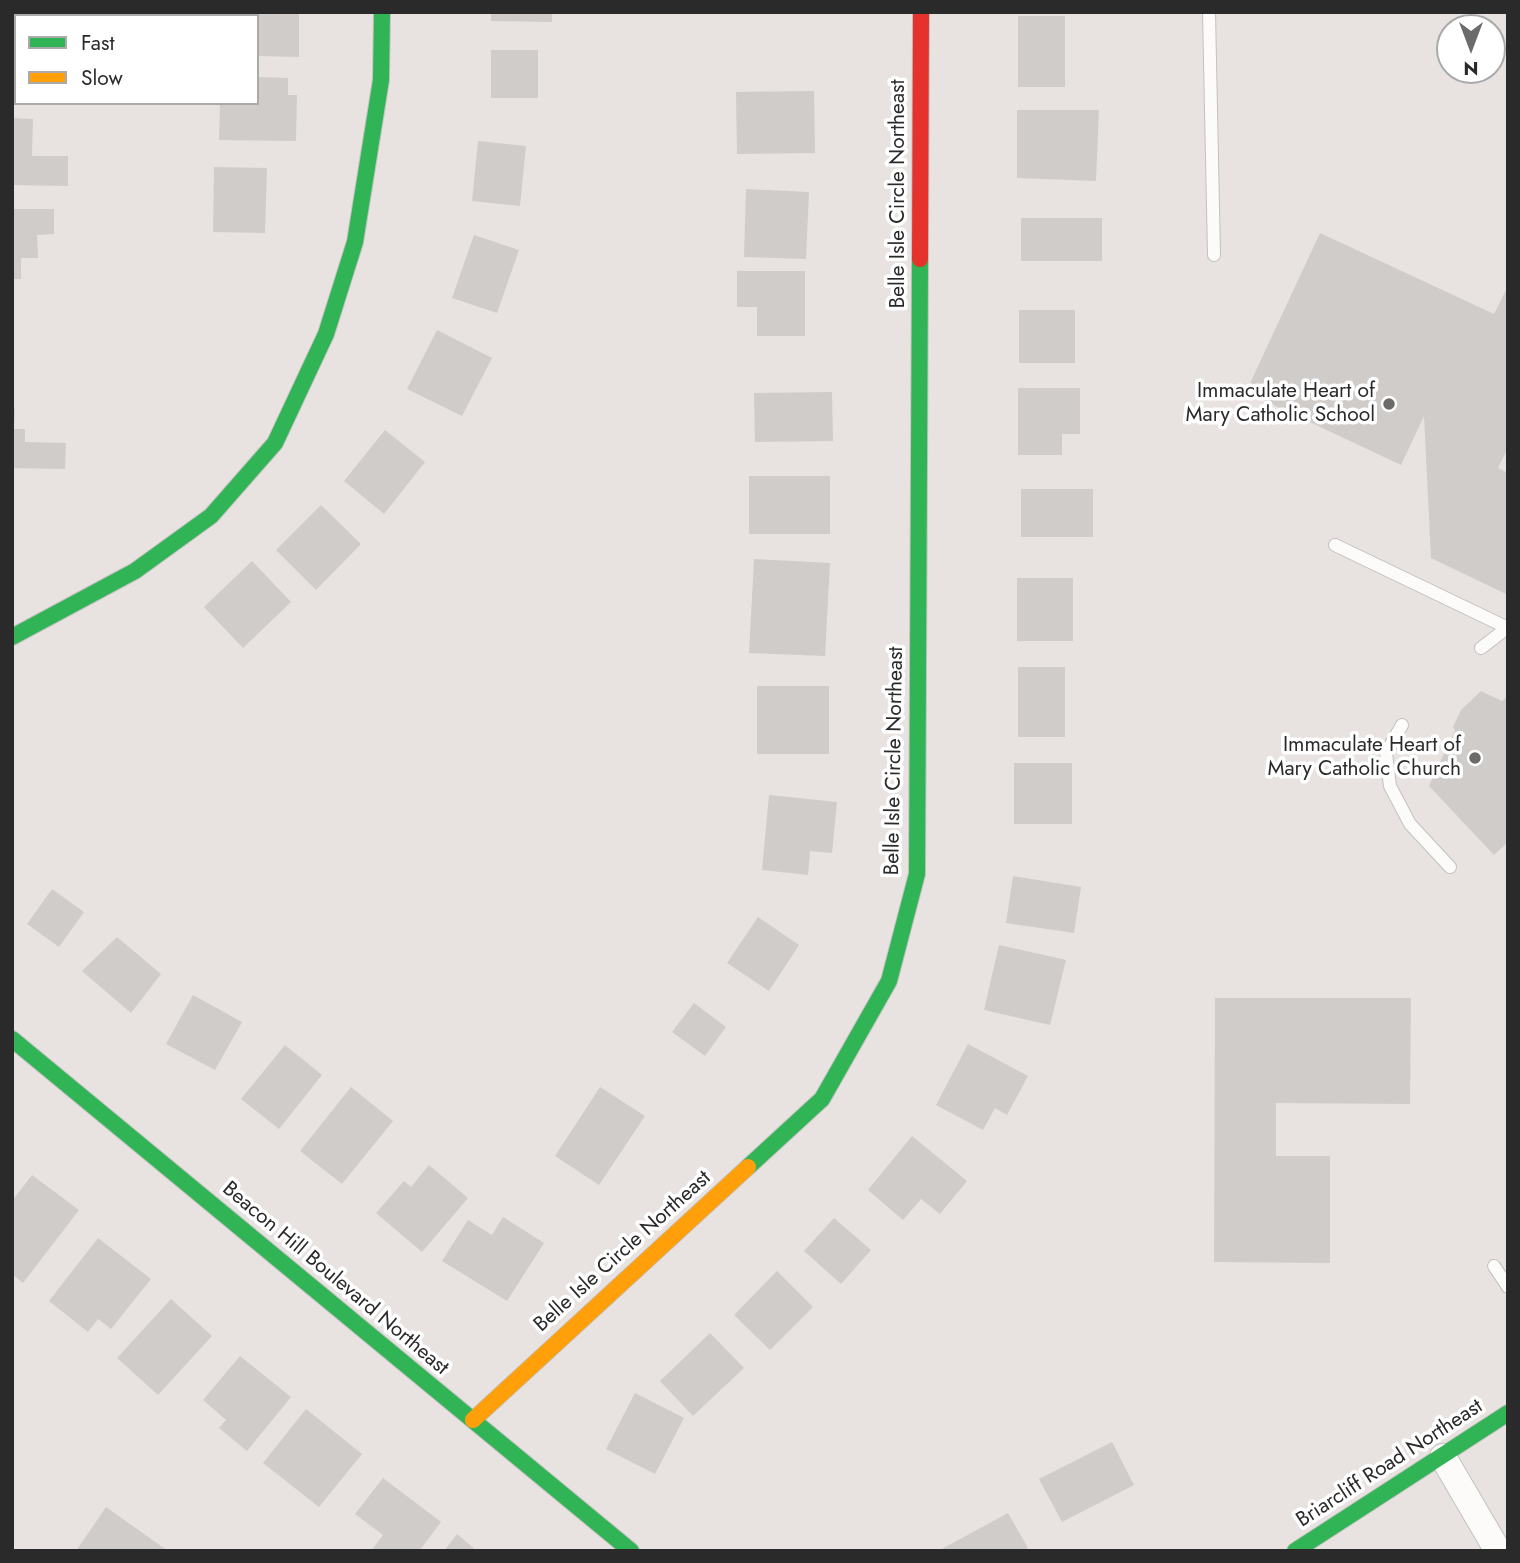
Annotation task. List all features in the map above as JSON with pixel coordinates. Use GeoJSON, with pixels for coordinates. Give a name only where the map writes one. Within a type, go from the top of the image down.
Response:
{"type":"FeatureCollection","features":[{"type":"Feature","properties":{"kind":"street"},"geometry":{"type":"LineString","coordinates":[[12,637],[135,571],[211,516],[275,443],[326,334],[355,242],[382,80],[382,12]]}},
{"type":"Feature","properties":{"kind":"street","name":"Belle Isle Circle Northeast"},"geometry":{"type":"LineString","coordinates":[[473,1420],[822,1099],[888,981],[917,874],[921,12]]}},
{"type":"Feature","properties":{"kind":"street","name":"Beacon Hill Boulevard Northeast"},"geometry":{"type":"LineString","coordinates":[[12,1039],[631,1551]]}},
{"type":"Feature","properties":{"kind":"street","name":"Briarcliff Road Northeast"},"geometry":{"type":"LineString","coordinates":[[1295,1551],[1508,1413]]}},
{"type":"Feature","properties":{"kind":"street"},"geometry":{"type":"LineString","coordinates":[[1443,1457],[1498,1551]]}},
{"type":"Feature","properties":{"kind":"lane"},"geometry":{"type":"LineString","coordinates":[[1209,12],[1214,255]]}},
{"type":"Feature","properties":{"kind":"lane"},"geometry":{"type":"LineString","coordinates":[[1335,545],[1507,628],[1481,648]]}},
{"type":"Feature","properties":{"kind":"lane"},"geometry":{"type":"LineString","coordinates":[[1402,725],[1386,753],[1390,786],[1410,824],[1450,867]]}},
{"type":"Feature","properties":{"kind":"lane"},"geometry":{"type":"LineString","coordinates":[[1494,1266],[1508,1287]]}},
{"type":"Feature","properties":{"kind":"building"},"geometry":{"type":"Polygon","coordinates":[[[299,12],[299,57],[259,56],[259,14],[238,14],[299,12]]]}},
{"type":"Feature","properties":{"kind":"building"},"geometry":{"type":"Polygon","coordinates":[[[491,12],[552,12],[552,22],[491,21],[491,12]]]}},
{"type":"Feature","properties":{"kind":"building"},"geometry":{"type":"Polygon","coordinates":[[[1018,16],[1065,16],[1065,87],[1018,87],[1018,16]]]}},
{"type":"Feature","properties":{"kind":"building"},"geometry":{"type":"Polygon","coordinates":[[[491,50],[538,50],[538,98],[491,98],[491,50]]]}},
{"type":"Feature","properties":{"kind":"building"},"geometry":{"type":"Polygon","coordinates":[[[259,77],[288,78],[288,95],[297,95],[296,141],[219,140],[220,105],[259,105],[259,77]]]}},
{"type":"Feature","properties":{"kind":"building"},"geometry":{"type":"Polygon","coordinates":[[[814,91],[815,153],[737,154],[736,92],[814,91]]]}},
{"type":"Feature","properties":{"kind":"building"},"geometry":{"type":"Polygon","coordinates":[[[1017,110],[1099,110],[1096,181],[1017,178],[1017,110]]]}},
{"type":"Feature","properties":{"kind":"building"},"geometry":{"type":"Polygon","coordinates":[[[12,118],[33,119],[32,156],[68,156],[68,186],[12,185],[12,118]]]}},
{"type":"Feature","properties":{"kind":"building"},"geometry":{"type":"Polygon","coordinates":[[[478,141],[526,146],[520,206],[472,201],[478,141]]]}},
{"type":"Feature","properties":{"kind":"building"},"geometry":{"type":"Polygon","coordinates":[[[214,167],[267,168],[265,233],[213,232],[214,167]]]}},
{"type":"Feature","properties":{"kind":"building"},"geometry":{"type":"Polygon","coordinates":[[[746,189],[809,192],[806,259],[744,257],[746,189]]]}},
{"type":"Feature","properties":{"kind":"building"},"geometry":{"type":"Polygon","coordinates":[[[12,209],[54,209],[54,234],[37,235],[38,258],[21,258],[21,279],[12,279],[12,209]]]}},
{"type":"Feature","properties":{"kind":"building"},"geometry":{"type":"Polygon","coordinates":[[[1021,218],[1102,218],[1102,261],[1021,261],[1021,218]]]}},
{"type":"Feature","properties":{"kind":"building","name":"Immaculate Heart of Mary Catholic School"},"geometry":{"type":"Polygon","coordinates":[[[1320,233],[1494,314],[1508,286],[1508,448],[1498,468],[1508,473],[1508,595],[1431,558],[1424,416],[1401,465],[1246,392],[1320,233]]]}},
{"type":"Feature","properties":{"kind":"building"},"geometry":{"type":"Polygon","coordinates":[[[474,235],[519,250],[497,313],[452,298],[474,235]]]}},
{"type":"Feature","properties":{"kind":"building"},"geometry":{"type":"Polygon","coordinates":[[[737,271],[805,271],[805,336],[757,336],[757,307],[737,307],[737,271]]]}},
{"type":"Feature","properties":{"kind":"building"},"geometry":{"type":"Polygon","coordinates":[[[1019,310],[1075,310],[1075,363],[1019,363],[1019,310]]]}},
{"type":"Feature","properties":{"kind":"building"},"geometry":{"type":"Polygon","coordinates":[[[437,330],[492,358],[462,416],[407,389],[437,330]]]}},
{"type":"Feature","properties":{"kind":"building"},"geometry":{"type":"Polygon","coordinates":[[[1018,388],[1080,388],[1080,434],[1062,434],[1062,455],[1018,455],[1018,388]]]}},
{"type":"Feature","properties":{"kind":"building"},"geometry":{"type":"Polygon","coordinates":[[[832,392],[833,441],[755,442],[754,393],[832,392]]]}},
{"type":"Feature","properties":{"kind":"building"},"geometry":{"type":"Polygon","coordinates":[[[12,408],[15,408],[14,429],[25,429],[25,442],[66,443],[65,469],[12,468],[12,408]]]}},
{"type":"Feature","properties":{"kind":"building"},"geometry":{"type":"Polygon","coordinates":[[[385,430],[425,462],[384,514],[344,481],[385,430]]]}},
{"type":"Feature","properties":{"kind":"building"},"geometry":{"type":"Polygon","coordinates":[[[749,476],[830,476],[830,534],[749,534],[749,476]]]}},
{"type":"Feature","properties":{"kind":"building"},"geometry":{"type":"Polygon","coordinates":[[[1021,489],[1093,489],[1093,537],[1021,537],[1021,489]]]}},
{"type":"Feature","properties":{"kind":"building"},"geometry":{"type":"Polygon","coordinates":[[[321,505],[361,544],[316,590],[276,550],[321,505]]]}},
{"type":"Feature","properties":{"kind":"building"},"geometry":{"type":"Polygon","coordinates":[[[754,559],[830,563],[825,656],[749,653],[754,559]]]}},
{"type":"Feature","properties":{"kind":"building"},"geometry":{"type":"Polygon","coordinates":[[[252,561],[291,602],[243,648],[204,607],[252,561]]]}},
{"type":"Feature","properties":{"kind":"building"},"geometry":{"type":"Polygon","coordinates":[[[1017,578],[1073,578],[1073,641],[1017,641],[1017,578]]]}},
{"type":"Feature","properties":{"kind":"building"},"geometry":{"type":"Polygon","coordinates":[[[1018,667],[1065,667],[1065,737],[1018,737],[1018,667]]]}},
{"type":"Feature","properties":{"kind":"building"},"geometry":{"type":"Polygon","coordinates":[[[757,686],[829,686],[829,754],[757,754],[757,686]]]}},
{"type":"Feature","properties":{"kind":"building","name":"Immaculate Heart of Mary Catholic Church"},"geometry":{"type":"Polygon","coordinates":[[[1481,691],[1502,701],[1508,695],[1508,842],[1494,855],[1429,786],[1455,730],[1453,727],[1461,710],[1481,691]]]}},
{"type":"Feature","properties":{"kind":"building"},"geometry":{"type":"Polygon","coordinates":[[[1014,763],[1072,763],[1072,824],[1014,824],[1014,763]]]}},
{"type":"Feature","properties":{"kind":"building"},"geometry":{"type":"Polygon","coordinates":[[[769,795],[837,802],[832,853],[810,851],[808,875],[762,870],[769,795]]]}},
{"type":"Feature","properties":{"kind":"building"},"geometry":{"type":"Polygon","coordinates":[[[1013,876],[1081,887],[1074,933],[1006,923],[1013,876]]]}},
{"type":"Feature","properties":{"kind":"building"},"geometry":{"type":"Polygon","coordinates":[[[52,889],[84,912],[59,947],[27,924],[52,889]]]}},
{"type":"Feature","properties":{"kind":"building"},"geometry":{"type":"Polygon","coordinates":[[[758,917],[799,945],[769,991],[727,963],[758,917]]]}},
{"type":"Feature","properties":{"kind":"building"},"geometry":{"type":"Polygon","coordinates":[[[117,937],[161,974],[131,1013],[82,971],[117,937]]]}},
{"type":"Feature","properties":{"kind":"building"},"geometry":{"type":"Polygon","coordinates":[[[999,945],[1066,960],[1050,1025],[984,1010],[999,945]]]}},
{"type":"Feature","properties":{"kind":"building"},"geometry":{"type":"Polygon","coordinates":[[[193,995],[242,1022],[215,1070],[166,1044],[193,995]]]}},
{"type":"Feature","properties":{"kind":"building"},"geometry":{"type":"Polygon","coordinates":[[[1215,998],[1411,998],[1410,1104],[1276,1103],[1276,1156],[1330,1156],[1330,1263],[1214,1262],[1215,998]]]}},
{"type":"Feature","properties":{"kind":"building"},"geometry":{"type":"Polygon","coordinates":[[[694,1003],[726,1027],[705,1056],[672,1032],[694,1003]]]}},
{"type":"Feature","properties":{"kind":"building"},"geometry":{"type":"Polygon","coordinates":[[[968,1044],[1028,1076],[1007,1115],[995,1108],[983,1130],[936,1105],[968,1044]]]}},
{"type":"Feature","properties":{"kind":"building"},"geometry":{"type":"Polygon","coordinates":[[[285,1045],[322,1075],[279,1129],[241,1099],[285,1045]]]}},
{"type":"Feature","properties":{"kind":"building"},"geometry":{"type":"Polygon","coordinates":[[[351,1087],[393,1121],[342,1184],[300,1151],[351,1087]]]}},
{"type":"Feature","properties":{"kind":"building"},"geometry":{"type":"Polygon","coordinates":[[[600,1087],[645,1116],[599,1185],[555,1156],[600,1087]]]}},
{"type":"Feature","properties":{"kind":"building"},"geometry":{"type":"Polygon","coordinates":[[[912,1136],[967,1181],[940,1214],[921,1199],[903,1220],[868,1190],[912,1136]]]}},
{"type":"Feature","properties":{"kind":"building"},"geometry":{"type":"Polygon","coordinates":[[[429,1165],[468,1198],[422,1252],[376,1213],[404,1181],[411,1187],[429,1165]]]}},
{"type":"Feature","properties":{"kind":"building"},"geometry":{"type":"Polygon","coordinates":[[[32,1175],[79,1210],[23,1283],[12,1274],[12,1201],[32,1175]]]}},
{"type":"Feature","properties":{"kind":"building"},"geometry":{"type":"Polygon","coordinates":[[[503,1217],[544,1243],[507,1301],[442,1261],[468,1220],[492,1235],[503,1217]]]}},
{"type":"Feature","properties":{"kind":"building"},"geometry":{"type":"Polygon","coordinates":[[[834,1218],[871,1250],[841,1284],[804,1251],[834,1218]]]}},
{"type":"Feature","properties":{"kind":"building"},"geometry":{"type":"Polygon","coordinates":[[[98,1238],[151,1279],[111,1329],[98,1319],[88,1332],[49,1301],[98,1238]]]}},
{"type":"Feature","properties":{"kind":"building"},"geometry":{"type":"Polygon","coordinates":[[[777,1271],[813,1307],[770,1350],[734,1315],[777,1271]]]}},
{"type":"Feature","properties":{"kind":"building"},"geometry":{"type":"Polygon","coordinates":[[[171,1299],[212,1336],[158,1395],[117,1358],[171,1299]]]}},
{"type":"Feature","properties":{"kind":"building"},"geometry":{"type":"Polygon","coordinates":[[[710,1333],[744,1368],[693,1416],[660,1381],[710,1333]]]}},
{"type":"Feature","properties":{"kind":"building"},"geometry":{"type":"Polygon","coordinates":[[[240,1356],[291,1397],[247,1451],[219,1428],[226,1420],[203,1400],[240,1356]]]}},
{"type":"Feature","properties":{"kind":"building"},"geometry":{"type":"Polygon","coordinates":[[[635,1393],[684,1418],[655,1474],[606,1449],[635,1393]]]}},
{"type":"Feature","properties":{"kind":"building"},"geometry":{"type":"Polygon","coordinates":[[[306,1409],[362,1454],[319,1507],[263,1463],[306,1409]]]}},
{"type":"Feature","properties":{"kind":"building"},"geometry":{"type":"Polygon","coordinates":[[[1112,1442],[1134,1485],[1062,1522],[1039,1479],[1112,1442]]]}},
{"type":"Feature","properties":{"kind":"building"},"geometry":{"type":"Polygon","coordinates":[[[383,1478],[441,1522],[419,1551],[371,1551],[383,1535],[355,1514],[383,1478]]]}},
{"type":"Feature","properties":{"kind":"building"},"geometry":{"type":"Polygon","coordinates":[[[106,1507],[168,1551],[76,1551],[106,1507]]]}},
{"type":"Feature","properties":{"kind":"building"},"geometry":{"type":"Polygon","coordinates":[[[1008,1513],[1028,1548],[1023,1551],[938,1551],[1008,1513]]]}},
{"type":"Feature","properties":{"kind":"building"},"geometry":{"type":"Polygon","coordinates":[[[457,1534],[477,1551],[444,1551],[457,1534]]]}},
{"type":"Feature","properties":{"kind":"traffic: fast"},"geometry":{"type":"LineString","coordinates":[[12,637],[135,571],[211,516],[275,443],[326,334],[355,242],[381,80],[382,12]]}},
{"type":"Feature","properties":{"kind":"traffic: fast"},"geometry":{"type":"LineString","coordinates":[[748,1167],[822,1099],[889,981],[917,874],[920,259]]}},
{"type":"Feature","properties":{"kind":"traffic: fast"},"geometry":{"type":"LineString","coordinates":[[12,1039],[631,1551]]}},
{"type":"Feature","properties":{"kind":"traffic: fast"},"geometry":{"type":"LineString","coordinates":[[1295,1551],[1508,1413]]}},
{"type":"Feature","properties":{"kind":"traffic: slow"},"geometry":{"type":"LineString","coordinates":[[473,1420],[748,1167]]}},
{"type":"Feature","properties":{"kind":"traffic: jam"},"geometry":{"type":"LineString","coordinates":[[920,259],[921,12]]}},
{"type":"Feature","properties":{"kind":"place","name":"Immaculate Heart of Mary Catholic School"},"geometry":{"type":"Point","coordinates":[1389,404]}},
{"type":"Feature","properties":{"kind":"place","name":"Immaculate Heart of Mary Catholic Church"},"geometry":{"type":"Point","coordinates":[1475,758]}}]}
